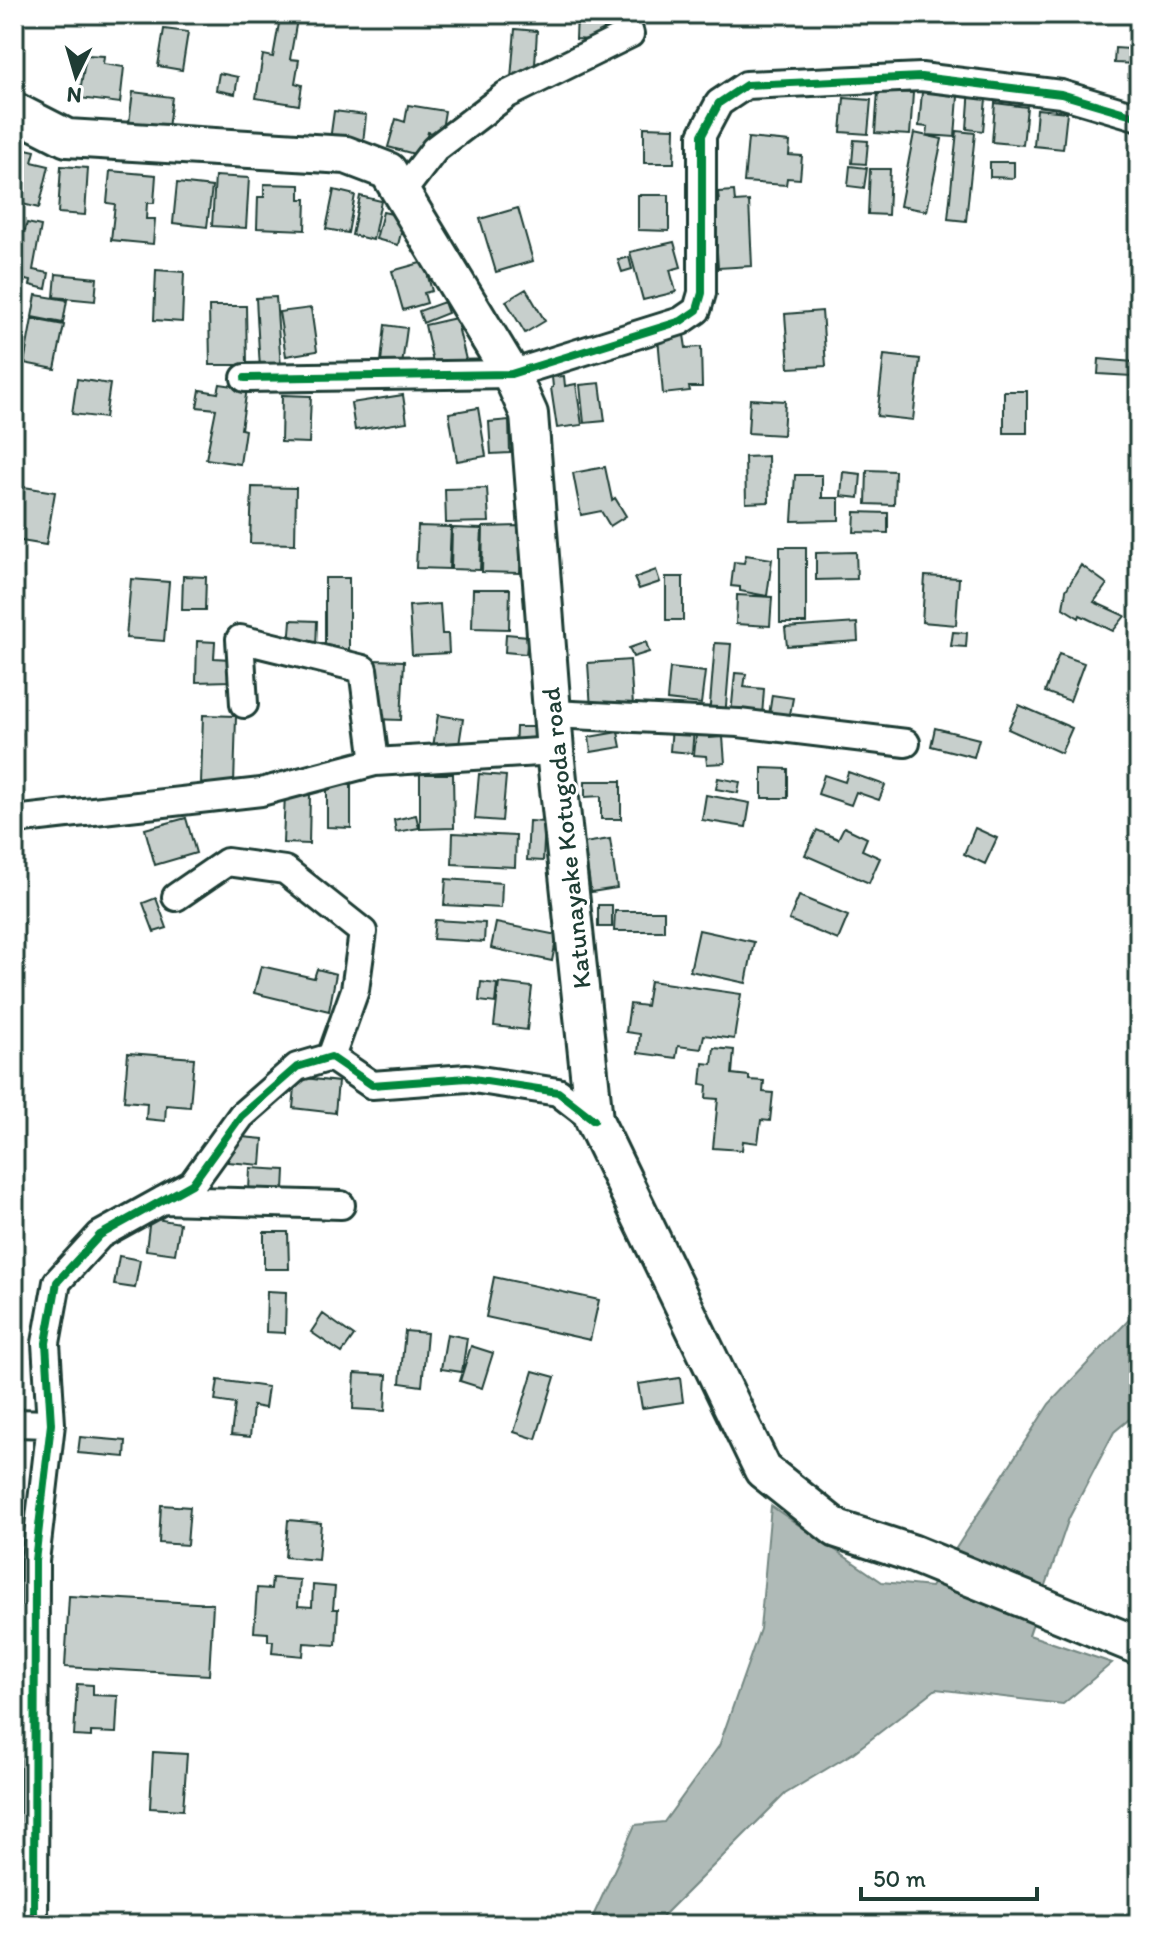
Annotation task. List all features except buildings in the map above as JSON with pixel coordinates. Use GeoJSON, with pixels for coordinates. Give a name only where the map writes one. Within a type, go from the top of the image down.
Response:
{"type":"FeatureCollection","features":[{"type":"Feature","properties":{"kind":"main road","name":"Katunayake Kotugoda road"},"geometry":{"type":"LineString","coordinates":[[14,111],[67,138],[346,155],[388,171],[511,374],[529,414],[555,751],[594,1120],[763,1470],[837,1529],[911,1553],[1139,1646]]}},
{"type":"Feature","properties":{"kind":"street"},"geometry":{"type":"LineString","coordinates":[[402,192],[435,149],[506,95],[630,34],[624,14]]}},
{"type":"Feature","properties":{"kind":"street"},"geometry":{"type":"LineString","coordinates":[[245,378],[511,374],[681,321],[697,310],[702,293],[702,135],[719,103],[746,85],[921,77],[1061,94],[1139,117]]}},
{"type":"Feature","properties":{"kind":"street"},"geometry":{"type":"LineString","coordinates":[[244,704],[240,639],[363,669],[375,762]]}},
{"type":"Feature","properties":{"kind":"street"},"geometry":{"type":"LineString","coordinates":[[552,714],[739,723],[906,743]]}},
{"type":"Feature","properties":{"kind":"street"},"geometry":{"type":"LineString","coordinates":[[14,820],[261,792],[375,762],[555,751]]}},
{"type":"Feature","properties":{"kind":"street"},"geometry":{"type":"LineString","coordinates":[[176,897],[227,862],[285,870],[363,932],[355,990],[331,1057]]}},
{"type":"Feature","properties":{"kind":"street"},"geometry":{"type":"LineString","coordinates":[[331,1057],[372,1085],[467,1078],[558,1092],[594,1120]]}},
{"type":"Feature","properties":{"kind":"street"},"geometry":{"type":"LineString","coordinates":[[34,1925],[35,1561],[51,1424],[46,1343],[57,1282],[100,1235],[192,1184],[241,1116],[297,1067],[331,1057]]}},
{"type":"Feature","properties":{"kind":"street"},"geometry":{"type":"LineString","coordinates":[[163,1200],[341,1205]]}},
{"type":"Feature","properties":{"kind":"street"},"geometry":{"type":"LineString","coordinates":[[14,1423],[51,1424]]}},
{"type":"Feature","properties":{"kind":"shaded area"},"geometry":{"type":"Polygon","coordinates":[[[1139,1309],[1139,1411],[1114,1432],[1069,1518],[1029,1635],[1112,1663],[1063,1704],[936,1689],[853,1753],[785,1794],[665,1914],[658,1925],[589,1925],[635,1825],[664,1822],[719,1746],[760,1629],[771,1506],[882,1582],[931,1587],[1049,1404],[1139,1309]]]}},
{"type":"Feature","properties":{"kind":"cycle path"},"geometry":{"type":"LineString","coordinates":[[245,378],[511,374],[681,321],[697,310],[702,293],[702,135],[719,103],[746,85],[921,77],[1061,94],[1139,117]]}},
{"type":"Feature","properties":{"kind":"cycle path"},"geometry":{"type":"LineString","coordinates":[[34,1925],[35,1561],[51,1424],[46,1343],[57,1282],[100,1235],[192,1184],[241,1116],[297,1067],[331,1057],[372,1085],[467,1078],[558,1092],[594,1120]]}}]}
